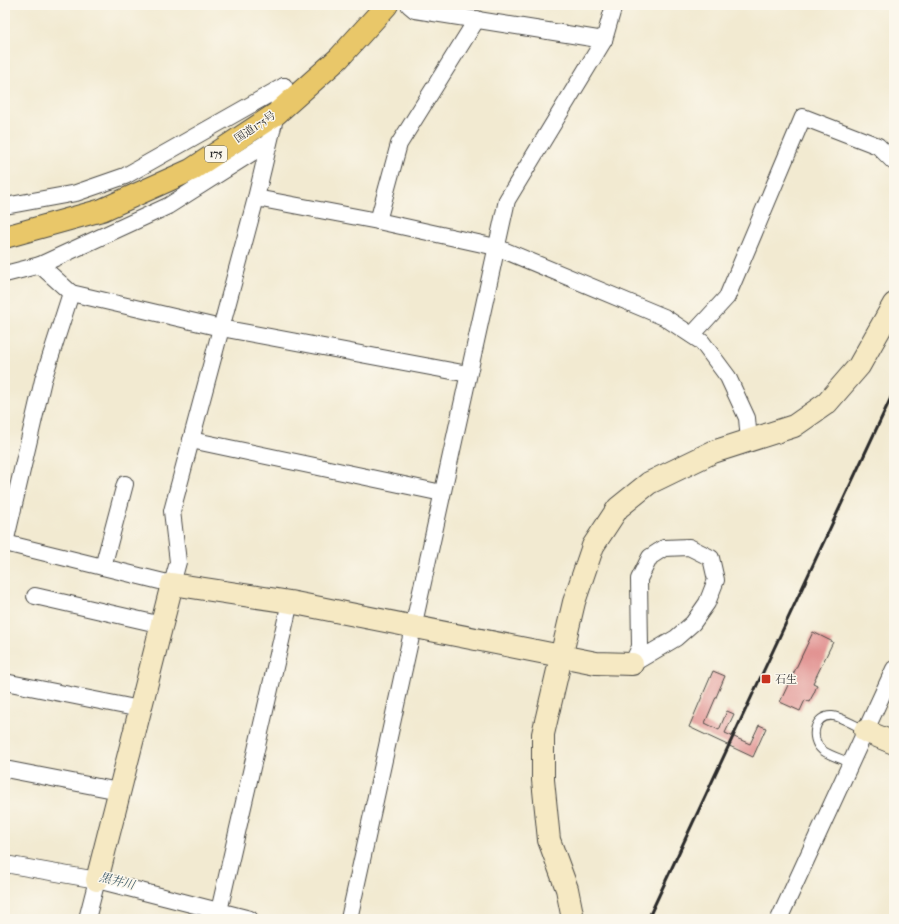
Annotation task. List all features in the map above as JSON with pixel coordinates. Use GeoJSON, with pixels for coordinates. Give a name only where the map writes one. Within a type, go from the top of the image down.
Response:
{"type":"FeatureCollection","features":[{"type":"Feature","properties":{"kind":"highway","name":"国道175号"},"geometry":{"type":"LineString","coordinates":[[5,237],[102,210],[191,170],[276,114],[339,58],[387,5]]}},
{"type":"Feature","properties":{"kind":"street"},"geometry":{"type":"LineString","coordinates":[[409,5],[415,10],[604,40]]}},
{"type":"Feature","properties":{"kind":"street"},"geometry":{"type":"LineString","coordinates":[[349,919],[507,200],[604,40],[614,5]]}},
{"type":"Feature","properties":{"kind":"street"},"geometry":{"type":"LineString","coordinates":[[378,221],[399,144],[477,19]]}},
{"type":"Feature","properties":{"kind":"street"},"geometry":{"type":"LineString","coordinates":[[5,206],[76,193],[125,176],[284,86],[256,198],[172,511],[178,562],[119,791],[88,919]]}},
{"type":"Feature","properties":{"kind":"street"},"geometry":{"type":"LineString","coordinates":[[692,336],[727,297],[803,117],[878,146],[894,162]]}},
{"type":"Feature","properties":{"kind":"street"},"geometry":{"type":"LineString","coordinates":[[5,274],[40,265],[168,206],[269,142]]}},
{"type":"Feature","properties":{"kind":"street"},"geometry":{"type":"LineString","coordinates":[[256,198],[378,221],[496,246],[664,317],[702,342],[728,377],[747,418],[749,441]]}},
{"type":"Feature","properties":{"kind":"street"},"geometry":{"type":"LineString","coordinates":[[40,265],[71,293],[221,328],[468,374]]}},
{"type":"Feature","properties":{"kind":"street"},"geometry":{"type":"LineString","coordinates":[[71,293],[43,380],[5,543],[172,584],[290,602],[596,663],[632,664],[676,638],[693,623],[707,603],[716,580],[710,558],[689,546],[664,548],[650,557],[639,579],[640,646],[632,664]]}},
{"type":"Feature","properties":{"kind":"street"},"geometry":{"type":"LineString","coordinates":[[573,919],[567,889],[549,840],[543,780],[543,734],[574,602],[593,546],[618,508],[649,483],[713,452],[794,426],[827,403],[859,366],[894,304]]}},
{"type":"Feature","properties":{"kind":"street"},"geometry":{"type":"LineString","coordinates":[[191,440],[442,493]]}},
{"type":"Feature","properties":{"kind":"street"},"geometry":{"type":"LineString","coordinates":[[103,567],[125,484]]}},
{"type":"Feature","properties":{"kind":"street"},"geometry":{"type":"LineString","coordinates":[[35,596],[162,625]]}},
{"type":"Feature","properties":{"kind":"street"},"geometry":{"type":"LineString","coordinates":[[219,911],[290,602]]}},
{"type":"Feature","properties":{"kind":"street"},"geometry":{"type":"LineString","coordinates":[[780,919],[894,669]]}},
{"type":"Feature","properties":{"kind":"street"},"geometry":{"type":"LineString","coordinates":[[5,682],[140,709]]}},
{"type":"Feature","properties":{"kind":"street"},"geometry":{"type":"LineString","coordinates":[[865,731],[894,743]]}},
{"type":"Feature","properties":{"kind":"street"},"geometry":{"type":"LineString","coordinates":[[5,769],[119,791]]}},
{"type":"Feature","properties":{"kind":"street"},"geometry":{"type":"LineString","coordinates":[[5,864],[97,880],[250,919]]}},
{"type":"Feature","properties":{"kind":"lane"},"geometry":{"type":"LineString","coordinates":[[851,763],[822,750],[816,741],[816,726],[824,718],[833,716],[865,731]]}},
{"type":"Feature","properties":{"kind":"building"},"geometry":{"type":"Polygon","coordinates":[[[813,632],[833,642],[813,683],[817,685],[814,693],[809,702],[805,700],[800,711],[780,702],[813,632]]]}},
{"type":"Feature","properties":{"kind":"building"},"geometry":{"type":"Polygon","coordinates":[[[713,671],[725,676],[705,723],[719,730],[727,711],[734,714],[725,733],[750,744],[759,725],[766,728],[753,757],[689,727],[713,671]]]}},
{"type":"Feature","properties":{"kind":"railway"},"geometry":{"type":"LineString","coordinates":[[648,919],[894,391]]}},
{"type":"Feature","properties":{"kind":"place","name":"石生"},"geometry":{"type":"Point","coordinates":[766,679]}},
{"type":"Feature","properties":{"kind":"water label","name":"黒井川"},"geometry":{"type":"Point","coordinates":[117,881]}}]}
